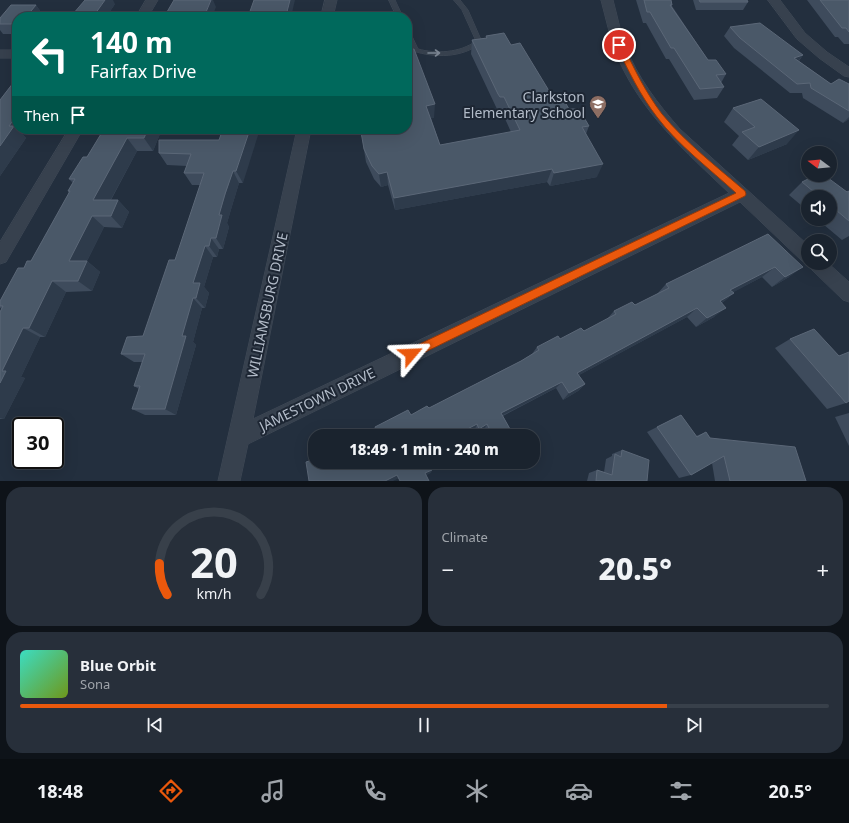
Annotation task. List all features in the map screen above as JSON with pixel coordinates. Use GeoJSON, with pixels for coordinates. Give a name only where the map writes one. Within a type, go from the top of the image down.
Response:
{"type":"FeatureCollection","features":[{"type":"Feature","properties":{"kind":"street"},"geometry":{"type":"LineString","coordinates":[[145,12],[152,0]]}},
{"type":"Feature","properties":{"kind":"street"},"geometry":{"type":"LineString","coordinates":[[328,12],[331,0]]}},
{"type":"Feature","properties":{"kind":"street"},"geometry":{"type":"LineString","coordinates":[[607,0],[619,45],[627,64],[659,115],[675,133],[801,249]]}},
{"type":"Feature","properties":{"kind":"street"},"geometry":{"type":"LineString","coordinates":[[774,0],[801,36],[823,55],[849,74]]}},
{"type":"Feature","properties":{"kind":"street"},"geometry":{"type":"LineString","coordinates":[[0,54],[12,54]]}},
{"type":"Feature","properties":{"kind":"street"},"geometry":{"type":"LineString","coordinates":[[0,257],[73,134]]}},
{"type":"Feature","properties":{"kind":"street","name":"WILLIAMSBURG DRIVE"},"geometry":{"type":"LineString","coordinates":[[229,481],[303,134]]}},
{"type":"Feature","properties":{"kind":"street","name":"JAMESTOWN DRIVE"},"geometry":{"type":"LineString","coordinates":[[239,437],[742,194]]}},
{"type":"Feature","properties":{"kind":"street"},"geometry":{"type":"LineString","coordinates":[[823,270],[849,294]]}},
{"type":"Feature","properties":{"kind":"lane"},"geometry":{"type":"LineString","coordinates":[[392,0],[398,12]]}},
{"type":"Feature","properties":{"kind":"lane"},"geometry":{"type":"LineString","coordinates":[[412,43],[415,50],[424,53],[437,54],[474,48],[479,42],[466,10],[457,0]]}},
{"type":"Feature","properties":{"kind":"building"},"geometry":{"type":"Polygon","coordinates":[[[85,0],[105,0],[96,12],[75,12],[85,0]]]}},
{"type":"Feature","properties":{"kind":"building"},"geometry":{"type":"Polygon","coordinates":[[[174,0],[211,0],[206,12],[167,12],[174,0]]]}},
{"type":"Feature","properties":{"kind":"building"},"geometry":{"type":"Polygon","coordinates":[[[254,0],[290,0],[287,12],[250,12],[254,0]]]}},
{"type":"Feature","properties":{"kind":"building"},"geometry":{"type":"Polygon","coordinates":[[[644,0],[671,0],[672,5],[670,5],[708,60],[716,60],[726,74],[716,75],[724,87],[700,89],[674,48],[671,48],[650,12],[647,12],[644,0]]]}},
{"type":"Feature","properties":{"kind":"building"},"geometry":{"type":"Polygon","coordinates":[[[699,0],[747,0],[748,2],[700,2],[699,0]]]}},
{"type":"Feature","properties":{"kind":"building"},"geometry":{"type":"Polygon","coordinates":[[[820,0],[849,0],[849,32],[846,28],[842,28],[820,0]]]}},
{"type":"Feature","properties":{"kind":"building"},"geometry":{"type":"Polygon","coordinates":[[[11,5],[36,5],[30,12],[12,12],[12,24],[0,24],[0,18],[11,5]]]}},
{"type":"Feature","properties":{"kind":"building"},"geometry":{"type":"Polygon","coordinates":[[[760,23],[803,55],[794,58],[831,84],[839,79],[849,84],[849,111],[811,88],[810,83],[797,84],[740,38],[730,27],[760,23]]]}},
{"type":"Feature","properties":{"kind":"building"},"geometry":{"type":"Polygon","coordinates":[[[504,33],[511,45],[520,43],[554,99],[562,97],[569,109],[579,109],[589,126],[582,127],[603,164],[554,173],[552,169],[394,198],[387,172],[379,174],[372,166],[364,149],[361,134],[412,134],[412,49],[414,49],[435,104],[426,106],[440,145],[520,130],[504,97],[500,97],[498,94],[472,40],[487,38],[486,36],[504,33]]]}},
{"type":"Feature","properties":{"kind":"building"},"geometry":{"type":"Polygon","coordinates":[[[12,84],[12,122],[9,126],[12,126],[12,129],[0,146],[0,100],[12,84]]]}},
{"type":"Feature","properties":{"kind":"building"},"geometry":{"type":"Polygon","coordinates":[[[761,99],[799,130],[759,147],[742,132],[755,127],[733,108],[761,99]]]}},
{"type":"Feature","properties":{"kind":"building"},"geometry":{"type":"Polygon","coordinates":[[[101,134],[146,134],[144,138],[127,138],[93,200],[118,200],[111,216],[92,216],[69,261],[87,261],[78,281],[52,281],[29,328],[23,328],[2,371],[6,371],[0,383],[0,312],[3,306],[0,306],[0,301],[18,268],[24,268],[27,261],[31,261],[70,191],[68,191],[75,179],[69,179],[83,157],[87,157],[101,134]]]}},
{"type":"Feature","properties":{"kind":"building"},"geometry":{"type":"Polygon","coordinates":[[[221,134],[248,134],[236,171],[233,171],[225,194],[219,215],[222,215],[216,238],[211,238],[209,246],[205,246],[193,283],[200,283],[196,298],[193,298],[182,336],[186,336],[165,409],[132,409],[140,386],[134,386],[145,354],[121,354],[127,337],[143,336],[169,260],[175,260],[204,173],[184,173],[191,154],[159,153],[159,140],[219,140],[221,134]]]}},
{"type":"Feature","properties":{"kind":"building"},"geometry":{"type":"Polygon","coordinates":[[[802,182],[833,182],[847,192],[849,191],[849,221],[837,211],[837,190],[812,190],[802,182]]]}},
{"type":"Feature","properties":{"kind":"building"},"geometry":{"type":"Polygon","coordinates":[[[768,234],[801,265],[801,268],[785,277],[775,267],[730,290],[734,293],[720,301],[726,308],[707,318],[697,308],[577,373],[585,384],[569,393],[562,382],[501,413],[510,429],[490,429],[487,424],[479,429],[477,424],[467,429],[376,429],[375,427],[408,410],[411,415],[427,406],[429,408],[521,361],[539,350],[537,347],[558,336],[560,339],[581,328],[584,331],[616,314],[614,311],[632,302],[635,305],[669,288],[666,284],[768,234]]]}},
{"type":"Feature","properties":{"kind":"building"},"geometry":{"type":"Polygon","coordinates":[[[814,329],[839,356],[849,352],[849,401],[846,403],[790,339],[814,329]]]}},
{"type":"Feature","properties":{"kind":"building"},"geometry":{"type":"Polygon","coordinates":[[[681,415],[697,437],[706,432],[710,438],[795,447],[806,481],[730,481],[724,456],[691,475],[657,427],[681,415]]]}},
{"type":"Feature","properties":{"kind":"building"},"geometry":{"type":"Polygon","coordinates":[[[622,450],[649,460],[647,481],[596,481],[597,470],[612,475],[615,454],[621,457],[622,450]]]}},
{"type":"Feature","properties":{"kind":"building"},"geometry":{"type":"Polygon","coordinates":[[[308,461],[308,469],[432,470],[425,473],[429,481],[400,481],[397,475],[385,481],[309,481],[306,462],[308,461]]]}},
{"type":"Feature","properties":{"kind":"place","name":"Clarkston Elementary School"},"geometry":{"type":"Point","coordinates":[598,119]}},
{"type":"Feature","properties":{"kind":"route"},"geometry":{"type":"LineString","coordinates":[[411,354],[742,194],[675,133],[659,115],[636,80],[619,45]]}}]}
